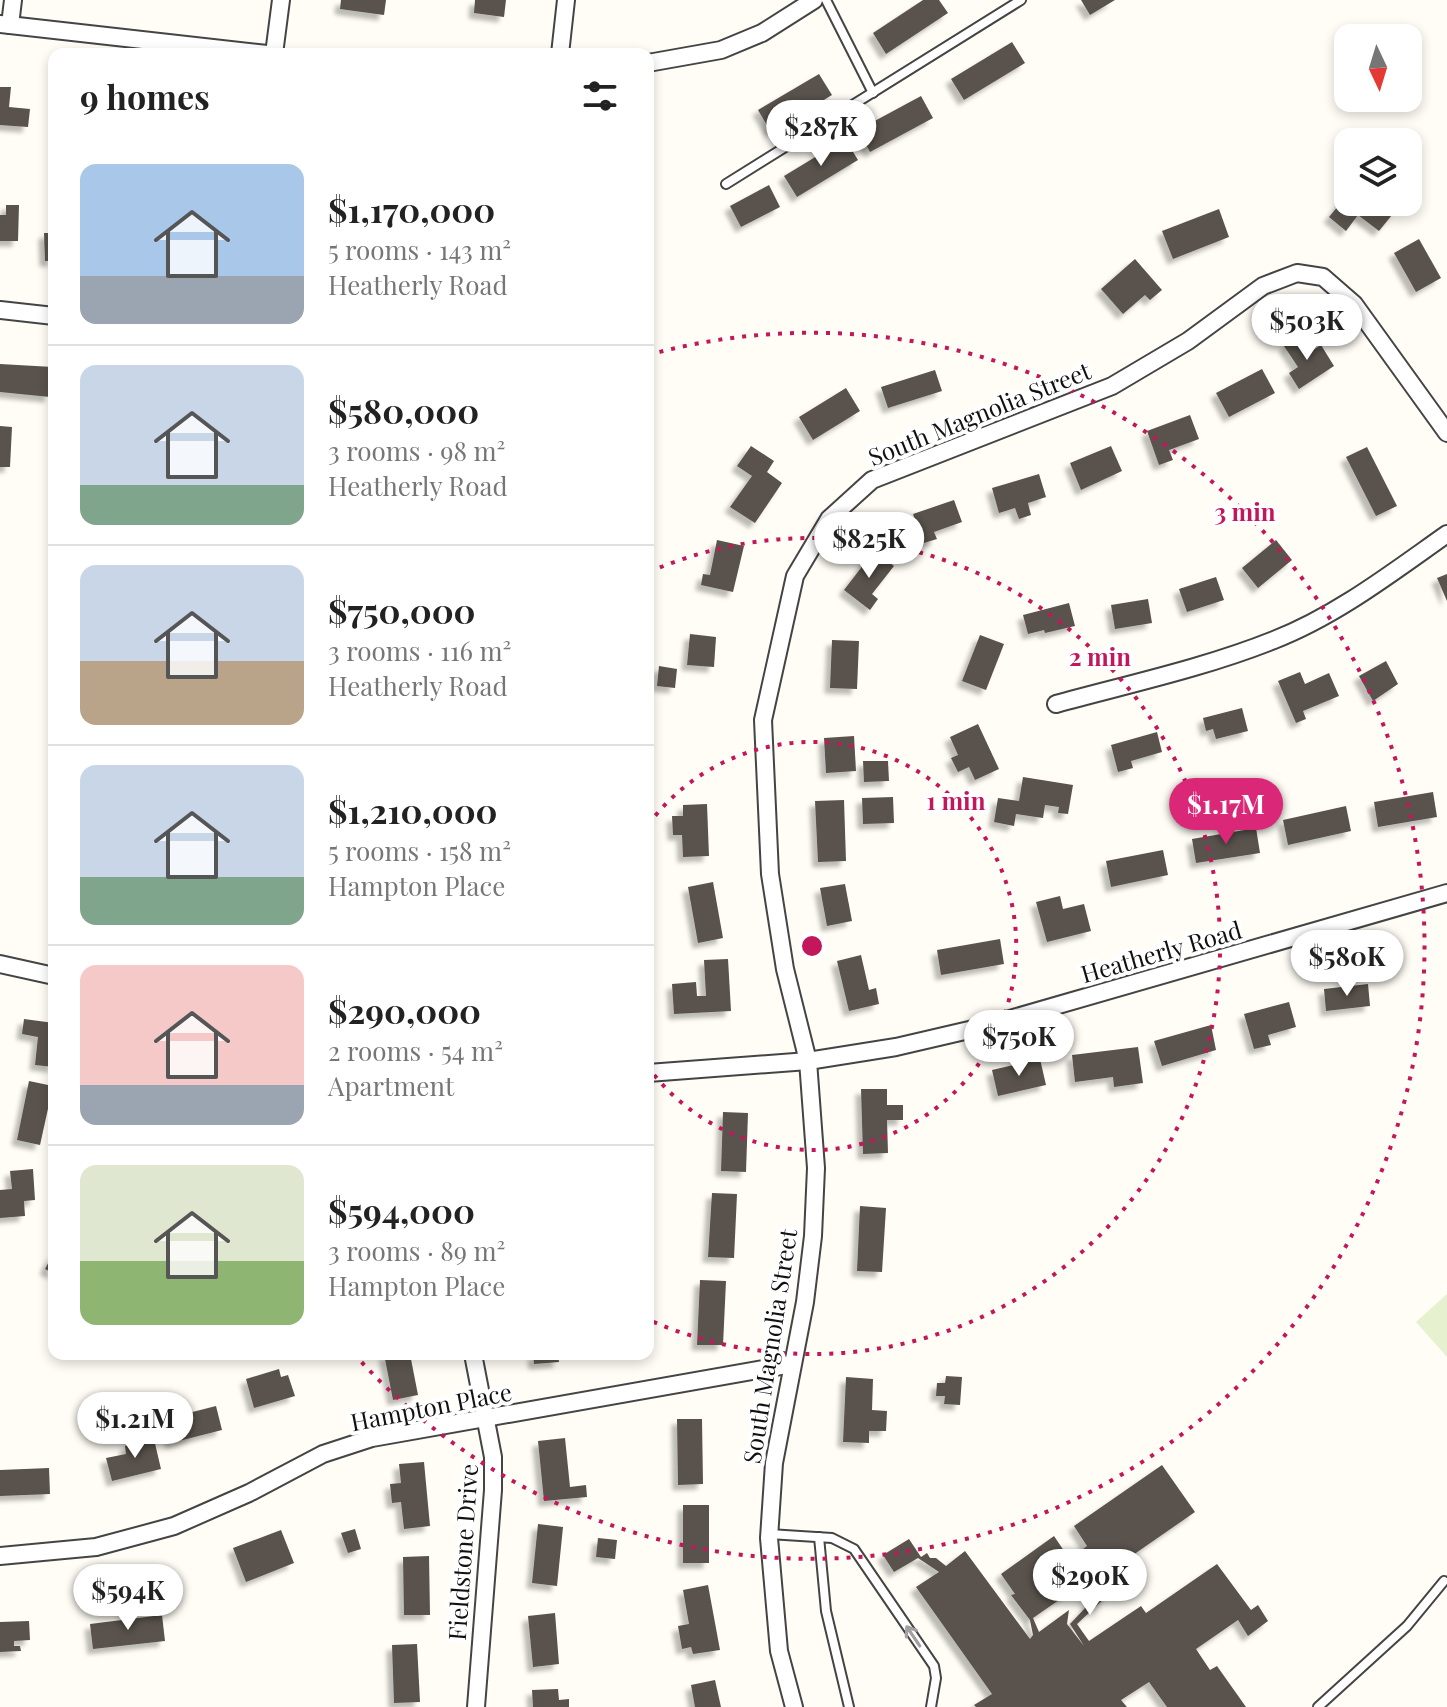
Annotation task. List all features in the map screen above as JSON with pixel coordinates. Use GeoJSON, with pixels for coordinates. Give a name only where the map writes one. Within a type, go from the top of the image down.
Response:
{"type":"FeatureCollection","features":[{"type":"Feature","properties":{"kind":"street"},"geometry":{"type":"LineString","coordinates":[[13,0],[5,24],[215,48]]}},
{"type":"Feature","properties":{"kind":"street"},"geometry":{"type":"LineString","coordinates":[[275,48],[281,0]]}},
{"type":"Feature","properties":{"kind":"street"},"geometry":{"type":"LineString","coordinates":[[561,48],[566,0]]}},
{"type":"Feature","properties":{"kind":"street"},"geometry":{"type":"LineString","coordinates":[[654,62],[721,50],[762,33],[814,0]]}},
{"type":"Feature","properties":{"kind":"street","name":"South Magnolia Street"},"geometry":{"type":"LineString","coordinates":[[794,1707],[779,1651],[769,1534],[774,1463],[805,1302],[813,1236],[816,1168],[808,1061],[785,969],[770,874],[763,720],[795,576],[829,519],[872,480],[1112,386],[1188,341],[1263,286],[1297,273],[1323,277],[1354,304],[1447,433]]}},
{"type":"Feature","properties":{"kind":"street"},"geometry":{"type":"LineString","coordinates":[[0,310],[48,315]]}},
{"type":"Feature","properties":{"kind":"street"},"geometry":{"type":"LineString","coordinates":[[1056,704],[1213,661],[1277,639],[1337,608],[1447,534]]}},
{"type":"Feature","properties":{"kind":"street","name":"Heatherly Road"},"geometry":{"type":"LineString","coordinates":[[654,1073],[808,1061],[896,1047],[982,1027],[1447,893]]}},
{"type":"Feature","properties":{"kind":"street"},"geometry":{"type":"LineString","coordinates":[[0,964],[48,975]]}},
{"type":"Feature","properties":{"kind":"street","name":"Fieldstone Drive"},"geometry":{"type":"LineString","coordinates":[[474,1360],[493,1457],[492,1521],[476,1707]]}},
{"type":"Feature","properties":{"kind":"street","name":"Hampton Place"},"geometry":{"type":"LineString","coordinates":[[0,1556],[96,1547],[174,1526],[249,1493],[323,1454],[372,1438],[792,1364]]}},
{"type":"Feature","properties":{"kind":"lane"},"geometry":{"type":"LineString","coordinates":[[826,0],[873,93]]}},
{"type":"Feature","properties":{"kind":"lane"},"geometry":{"type":"LineString","coordinates":[[726,184],[1021,0]]}},
{"type":"Feature","properties":{"kind":"lane"},"geometry":{"type":"LineString","coordinates":[[769,1534],[832,1538],[854,1549],[934,1666],[936,1678],[931,1707]]}},
{"type":"Feature","properties":{"kind":"lane"},"geometry":{"type":"LineString","coordinates":[[819,1537],[826,1611],[849,1707]]}},
{"type":"Feature","properties":{"kind":"lane"},"geometry":{"type":"LineString","coordinates":[[1318,1707],[1407,1626],[1444,1581]]}},
{"type":"Feature","properties":{"kind":"green space"},"geometry":{"type":"Polygon","coordinates":[[[1447,1294],[1447,1357],[1416,1322],[1447,1294]]]}},
{"type":"Feature","properties":{"kind":"building"},"geometry":{"type":"Polygon","coordinates":[[[341,0],[386,0],[384,15],[340,9],[341,0]]]}},
{"type":"Feature","properties":{"kind":"building"},"geometry":{"type":"Polygon","coordinates":[[[475,0],[506,0],[504,17],[474,13],[475,0]]]}},
{"type":"Feature","properties":{"kind":"building"},"geometry":{"type":"Polygon","coordinates":[[[923,0],[939,0],[948,13],[886,54],[873,33],[923,0]]]}},
{"type":"Feature","properties":{"kind":"building"},"geometry":{"type":"Polygon","coordinates":[[[1081,0],[1115,0],[1090,15],[1081,0]]]}},
{"type":"Feature","properties":{"kind":"building"},"geometry":{"type":"Polygon","coordinates":[[[1012,42],[1025,63],[964,100],[951,79],[1012,42]]]}},
{"type":"Feature","properties":{"kind":"building"},"geometry":{"type":"Polygon","coordinates":[[[819,74],[832,95],[771,132],[758,110],[819,74]]]}},
{"type":"Feature","properties":{"kind":"building"},"geometry":{"type":"Polygon","coordinates":[[[0,87],[11,87],[9,107],[30,109],[28,127],[0,125],[0,87]]]}},
{"type":"Feature","properties":{"kind":"building"},"geometry":{"type":"Polygon","coordinates":[[[921,96],[933,118],[870,152],[858,130],[921,96]]]}},
{"type":"Feature","properties":{"kind":"building"},"geometry":{"type":"Polygon","coordinates":[[[845,139],[858,160],[797,197],[784,176],[845,139]]]}},
{"type":"Feature","properties":{"kind":"building"},"geometry":{"type":"Polygon","coordinates":[[[769,185],[780,207],[741,227],[730,206],[769,185]]]}},
{"type":"Feature","properties":{"kind":"building"},"geometry":{"type":"Polygon","coordinates":[[[6,205],[19,205],[18,241],[0,241],[0,215],[6,215],[6,205]]]}},
{"type":"Feature","properties":{"kind":"building"},"geometry":{"type":"Polygon","coordinates":[[[1219,209],[1229,237],[1173,259],[1162,231],[1219,209]]]}},
{"type":"Feature","properties":{"kind":"building"},"geometry":{"type":"Polygon","coordinates":[[[1334,211],[1334,216],[1357,216],[1346,231],[1329,217],[1334,211]]]}},
{"type":"Feature","properties":{"kind":"building"},"geometry":{"type":"Polygon","coordinates":[[[1359,216],[1391,216],[1379,231],[1359,216]]]}},
{"type":"Feature","properties":{"kind":"building"},"geometry":{"type":"Polygon","coordinates":[[[44,233],[48,233],[48,261],[45,261],[44,233]]]}},
{"type":"Feature","properties":{"kind":"building"},"geometry":{"type":"Polygon","coordinates":[[[1419,239],[1441,278],[1416,292],[1394,253],[1419,239]]]}},
{"type":"Feature","properties":{"kind":"building"},"geometry":{"type":"Polygon","coordinates":[[[1135,259],[1162,290],[1150,300],[1145,295],[1123,314],[1101,289],[1135,259]]]}},
{"type":"Feature","properties":{"kind":"building"},"geometry":{"type":"Polygon","coordinates":[[[1298,336],[1304,345],[1308,343],[1313,350],[1321,345],[1334,366],[1299,389],[1289,373],[1298,367],[1284,346],[1298,336]]]}},
{"type":"Feature","properties":{"kind":"building"},"geometry":{"type":"Polygon","coordinates":[[[0,364],[48,367],[48,397],[0,392],[0,364]]]}},
{"type":"Feature","properties":{"kind":"building"},"geometry":{"type":"Polygon","coordinates":[[[1262,369],[1275,393],[1229,417],[1216,393],[1262,369]]]}},
{"type":"Feature","properties":{"kind":"building"},"geometry":{"type":"Polygon","coordinates":[[[935,370],[942,391],[888,408],[881,387],[935,370]]]}},
{"type":"Feature","properties":{"kind":"building"},"geometry":{"type":"Polygon","coordinates":[[[846,388],[860,411],[813,440],[799,417],[846,388]]]}},
{"type":"Feature","properties":{"kind":"building"},"geometry":{"type":"Polygon","coordinates":[[[1190,415],[1199,439],[1169,450],[1173,460],[1159,465],[1147,431],[1190,415]]]}},
{"type":"Feature","properties":{"kind":"building"},"geometry":{"type":"Polygon","coordinates":[[[0,426],[12,427],[10,467],[0,467],[0,426]]]}},
{"type":"Feature","properties":{"kind":"building"},"geometry":{"type":"Polygon","coordinates":[[[751,446],[774,461],[767,472],[782,483],[755,523],[730,507],[752,476],[737,466],[751,446]]]}},
{"type":"Feature","properties":{"kind":"building"},"geometry":{"type":"Polygon","coordinates":[[[1111,446],[1122,471],[1081,490],[1070,463],[1111,446]]]}},
{"type":"Feature","properties":{"kind":"building"},"geometry":{"type":"Polygon","coordinates":[[[1367,447],[1397,506],[1376,516],[1346,457],[1367,447]]]}},
{"type":"Feature","properties":{"kind":"building"},"geometry":{"type":"Polygon","coordinates":[[[1039,474],[1046,497],[1028,503],[1031,515],[1019,519],[1015,508],[999,513],[992,488],[1039,474]]]}},
{"type":"Feature","properties":{"kind":"building"},"geometry":{"type":"Polygon","coordinates":[[[954,500],[962,522],[934,532],[937,539],[924,543],[913,514],[954,500]]]}},
{"type":"Feature","properties":{"kind":"building"},"geometry":{"type":"Polygon","coordinates":[[[717,540],[744,546],[733,592],[701,585],[703,574],[710,575],[717,540]]]}},
{"type":"Feature","properties":{"kind":"building"},"geometry":{"type":"Polygon","coordinates":[[[1276,540],[1292,560],[1258,588],[1242,568],[1276,540]]]}},
{"type":"Feature","properties":{"kind":"building"},"geometry":{"type":"Polygon","coordinates":[[[874,551],[894,566],[872,594],[878,599],[870,610],[844,590],[874,551]]]}},
{"type":"Feature","properties":{"kind":"building"},"geometry":{"type":"Polygon","coordinates":[[[1447,574],[1447,601],[1437,578],[1447,574]]]}},
{"type":"Feature","properties":{"kind":"building"},"geometry":{"type":"Polygon","coordinates":[[[1216,577],[1224,600],[1187,612],[1179,589],[1216,577]]]}},
{"type":"Feature","properties":{"kind":"building"},"geometry":{"type":"Polygon","coordinates":[[[1148,599],[1152,623],[1115,629],[1111,605],[1148,599]]]}},
{"type":"Feature","properties":{"kind":"building"},"geometry":{"type":"Polygon","coordinates":[[[1069,603],[1075,626],[1028,634],[1023,615],[1069,603]]]}},
{"type":"Feature","properties":{"kind":"building"},"geometry":{"type":"Polygon","coordinates":[[[690,634],[716,637],[714,667],[687,665],[690,634]]]}},
{"type":"Feature","properties":{"kind":"building"},"geometry":{"type":"Polygon","coordinates":[[[980,635],[1004,644],[986,690],[962,681],[980,635]]]}},
{"type":"Feature","properties":{"kind":"building"},"geometry":{"type":"Polygon","coordinates":[[[832,640],[859,641],[857,689],[830,688],[832,640]]]}},
{"type":"Feature","properties":{"kind":"building"},"geometry":{"type":"Polygon","coordinates":[[[1386,661],[1398,684],[1373,701],[1359,676],[1386,661]]]}},
{"type":"Feature","properties":{"kind":"building"},"geometry":{"type":"Polygon","coordinates":[[[659,666],[677,669],[675,688],[657,686],[659,666]]]}},
{"type":"Feature","properties":{"kind":"building"},"geometry":{"type":"Polygon","coordinates":[[[1300,672],[1305,684],[1329,673],[1339,696],[1303,711],[1306,719],[1296,723],[1278,681],[1300,672]]]}},
{"type":"Feature","properties":{"kind":"building"},"geometry":{"type":"Polygon","coordinates":[[[1242,708],[1248,731],[1216,739],[1213,729],[1206,731],[1203,718],[1242,708]]]}},
{"type":"Feature","properties":{"kind":"building"},"geometry":{"type":"Polygon","coordinates":[[[978,724],[999,769],[975,780],[969,767],[958,772],[951,758],[958,755],[950,737],[978,724]]]}},
{"type":"Feature","properties":{"kind":"building"},"geometry":{"type":"Polygon","coordinates":[[[1157,732],[1162,752],[1131,761],[1133,768],[1118,772],[1111,745],[1157,732]]]}},
{"type":"Feature","properties":{"kind":"building"},"geometry":{"type":"Polygon","coordinates":[[[854,736],[856,771],[826,773],[824,738],[854,736]]]}},
{"type":"Feature","properties":{"kind":"building"},"geometry":{"type":"Polygon","coordinates":[[[863,761],[888,761],[889,781],[864,782],[863,761]]]}},
{"type":"Feature","properties":{"kind":"building"},"geometry":{"type":"Polygon","coordinates":[[[1023,777],[1073,785],[1068,814],[1058,813],[1059,807],[1045,805],[1043,818],[1016,814],[1014,826],[994,822],[998,798],[1019,801],[1023,777]]]}},
{"type":"Feature","properties":{"kind":"building"},"geometry":{"type":"Polygon","coordinates":[[[1433,792],[1437,817],[1378,827],[1374,802],[1433,792]]]}},
{"type":"Feature","properties":{"kind":"building"},"geometry":{"type":"Polygon","coordinates":[[[893,797],[894,823],[863,824],[862,798],[893,797]]]}},
{"type":"Feature","properties":{"kind":"building"},"geometry":{"type":"Polygon","coordinates":[[[844,800],[846,861],[818,862],[815,801],[844,800]]]}},
{"type":"Feature","properties":{"kind":"building"},"geometry":{"type":"Polygon","coordinates":[[[707,804],[709,856],[683,857],[682,835],[673,835],[672,816],[683,816],[683,805],[707,804]]]}},
{"type":"Feature","properties":{"kind":"building"},"geometry":{"type":"Polygon","coordinates":[[[1346,806],[1351,831],[1288,845],[1283,820],[1346,806]]]}},
{"type":"Feature","properties":{"kind":"building"},"geometry":{"type":"Polygon","coordinates":[[[1256,828],[1260,853],[1196,863],[1192,839],[1256,828]]]}},
{"type":"Feature","properties":{"kind":"building"},"geometry":{"type":"Polygon","coordinates":[[[1163,850],[1168,875],[1111,887],[1106,861],[1163,850]]]}},
{"type":"Feature","properties":{"kind":"building"},"geometry":{"type":"Polygon","coordinates":[[[713,882],[723,938],[698,943],[688,887],[713,882]]]}},
{"type":"Feature","properties":{"kind":"building"},"geometry":{"type":"Polygon","coordinates":[[[845,884],[852,921],[827,926],[820,888],[845,884]]]}},
{"type":"Feature","properties":{"kind":"building"},"geometry":{"type":"Polygon","coordinates":[[[1060,896],[1063,909],[1084,904],[1091,931],[1047,942],[1036,902],[1060,896]]]}},
{"type":"Feature","properties":{"kind":"building"},"geometry":{"type":"Polygon","coordinates":[[[1000,939],[1004,964],[941,975],[937,950],[1000,939]]]}},
{"type":"Feature","properties":{"kind":"building"},"geometry":{"type":"Polygon","coordinates":[[[861,955],[869,990],[876,988],[879,1004],[849,1011],[837,961],[861,955]]]}},
{"type":"Feature","properties":{"kind":"building"},"geometry":{"type":"Polygon","coordinates":[[[728,959],[731,1011],[674,1014],[672,984],[696,982],[697,996],[706,996],[704,960],[728,959]]]}},
{"type":"Feature","properties":{"kind":"building"},"geometry":{"type":"Polygon","coordinates":[[[1368,984],[1370,1006],[1326,1011],[1324,989],[1368,984]]]}},
{"type":"Feature","properties":{"kind":"building"},"geometry":{"type":"Polygon","coordinates":[[[1289,1002],[1296,1027],[1268,1035],[1271,1045],[1254,1049],[1244,1014],[1289,1002]]]}},
{"type":"Feature","properties":{"kind":"building"},"geometry":{"type":"Polygon","coordinates":[[[24,1019],[48,1022],[48,1066],[35,1065],[38,1037],[22,1034],[24,1019]]]}},
{"type":"Feature","properties":{"kind":"building"},"geometry":{"type":"Polygon","coordinates":[[[1211,1025],[1216,1050],[1162,1066],[1154,1041],[1211,1025]]]}},
{"type":"Feature","properties":{"kind":"building"},"geometry":{"type":"Polygon","coordinates":[[[1138,1047],[1143,1083],[1114,1087],[1113,1077],[1075,1082],[1072,1055],[1138,1047]]]}},
{"type":"Feature","properties":{"kind":"building"},"geometry":{"type":"Polygon","coordinates":[[[1040,1059],[1046,1085],[998,1096],[992,1070],[1040,1059]]]}},
{"type":"Feature","properties":{"kind":"building"},"geometry":{"type":"Polygon","coordinates":[[[29,1081],[48,1085],[48,1109],[40,1145],[17,1140],[29,1081]]]}},
{"type":"Feature","properties":{"kind":"building"},"geometry":{"type":"Polygon","coordinates":[[[861,1089],[887,1089],[887,1105],[903,1105],[903,1120],[887,1120],[888,1153],[863,1154],[861,1089]]]}},
{"type":"Feature","properties":{"kind":"building"},"geometry":{"type":"Polygon","coordinates":[[[723,1112],[748,1113],[746,1172],[721,1171],[723,1112]]]}},
{"type":"Feature","properties":{"kind":"building"},"geometry":{"type":"Polygon","coordinates":[[[33,1169],[35,1200],[24,1201],[25,1216],[0,1218],[0,1190],[12,1189],[10,1171],[33,1169]]]}},
{"type":"Feature","properties":{"kind":"building"},"geometry":{"type":"Polygon","coordinates":[[[712,1193],[737,1194],[734,1258],[708,1257],[712,1193]]]}},
{"type":"Feature","properties":{"kind":"building"},"geometry":{"type":"Polygon","coordinates":[[[860,1206],[886,1208],[882,1272],[857,1271],[860,1206]]]}},
{"type":"Feature","properties":{"kind":"building"},"geometry":{"type":"Polygon","coordinates":[[[700,1280],[726,1281],[723,1345],[697,1345],[700,1280]]]}},
{"type":"Feature","properties":{"kind":"building"},"geometry":{"type":"Polygon","coordinates":[[[385,1360],[411,1360],[418,1395],[393,1400],[385,1360]]]}},
{"type":"Feature","properties":{"kind":"building"},"geometry":{"type":"Polygon","coordinates":[[[534,1360],[559,1362],[534,1364],[534,1360]]]}},
{"type":"Feature","properties":{"kind":"building"},"geometry":{"type":"Polygon","coordinates":[[[279,1369],[281,1377],[288,1375],[295,1396],[254,1408],[246,1379],[279,1369]]]}},
{"type":"Feature","properties":{"kind":"building"},"geometry":{"type":"Polygon","coordinates":[[[946,1376],[962,1377],[960,1405],[944,1404],[945,1396],[936,1396],[937,1383],[945,1383],[946,1376]]]}},
{"type":"Feature","properties":{"kind":"building"},"geometry":{"type":"Polygon","coordinates":[[[846,1377],[873,1379],[872,1410],[887,1411],[886,1431],[869,1431],[869,1443],[843,1442],[846,1377]]]}},
{"type":"Feature","properties":{"kind":"building"},"geometry":{"type":"Polygon","coordinates":[[[216,1406],[222,1430],[171,1443],[165,1419],[216,1406]]]}},
{"type":"Feature","properties":{"kind":"building"},"geometry":{"type":"Polygon","coordinates":[[[677,1419],[702,1419],[703,1484],[678,1485],[677,1419]]]}},
{"type":"Feature","properties":{"kind":"building"},"geometry":{"type":"Polygon","coordinates":[[[153,1435],[161,1469],[112,1481],[106,1458],[126,1454],[125,1446],[136,1443],[135,1439],[153,1435]]]}},
{"type":"Feature","properties":{"kind":"building"},"geometry":{"type":"Polygon","coordinates":[[[565,1438],[570,1487],[586,1485],[587,1497],[544,1501],[538,1441],[565,1438]]]}},
{"type":"Feature","properties":{"kind":"building"},"geometry":{"type":"Polygon","coordinates":[[[424,1462],[430,1526],[404,1529],[401,1502],[392,1503],[390,1484],[401,1483],[399,1464],[424,1462]]]}},
{"type":"Feature","properties":{"kind":"building"},"geometry":{"type":"Polygon","coordinates":[[[1162,1465],[1195,1512],[1107,1573],[1112,1579],[1108,1595],[1077,1624],[1089,1641],[1141,1606],[1146,1613],[1217,1564],[1251,1610],[1258,1605],[1268,1621],[1248,1636],[1238,1620],[1196,1649],[1210,1670],[1217,1666],[1246,1707],[1167,1707],[1149,1682],[1121,1700],[1127,1707],[976,1707],[974,1705],[992,1694],[916,1587],[939,1572],[918,1558],[894,1572],[883,1555],[909,1539],[921,1557],[927,1553],[930,1558],[936,1558],[946,1566],[965,1551],[1030,1639],[1033,1635],[1030,1620],[1011,1595],[1015,1594],[1001,1574],[1054,1536],[1085,1582],[1033,1618],[1039,1632],[1069,1610],[1067,1624],[1084,1646],[1070,1624],[1106,1582],[1083,1549],[1087,1546],[1074,1526],[1162,1465]]]}},
{"type":"Feature","properties":{"kind":"building"},"geometry":{"type":"Polygon","coordinates":[[[49,1468],[50,1494],[0,1496],[0,1470],[49,1468]]]}},
{"type":"Feature","properties":{"kind":"building"},"geometry":{"type":"Polygon","coordinates":[[[683,1505],[709,1505],[709,1563],[683,1563],[683,1505]]]}},
{"type":"Feature","properties":{"kind":"building"},"geometry":{"type":"Polygon","coordinates":[[[538,1524],[563,1527],[557,1586],[532,1583],[538,1524]]]}},
{"type":"Feature","properties":{"kind":"building"},"geometry":{"type":"Polygon","coordinates":[[[355,1529],[361,1549],[348,1553],[341,1533],[355,1529]]]}},
{"type":"Feature","properties":{"kind":"building"},"geometry":{"type":"Polygon","coordinates":[[[281,1530],[294,1563],[246,1582],[233,1548],[281,1530]]]}},
{"type":"Feature","properties":{"kind":"building"},"geometry":{"type":"Polygon","coordinates":[[[598,1538],[617,1540],[615,1559],[596,1557],[598,1538]]]}},
{"type":"Feature","properties":{"kind":"building"},"geometry":{"type":"Polygon","coordinates":[[[429,1556],[430,1615],[404,1615],[403,1557],[429,1556]]]}},
{"type":"Feature","properties":{"kind":"building"},"geometry":{"type":"Polygon","coordinates":[[[708,1585],[720,1650],[693,1654],[691,1647],[682,1649],[678,1626],[689,1624],[683,1590],[708,1585]]]}},
{"type":"Feature","properties":{"kind":"building"},"geometry":{"type":"Polygon","coordinates":[[[555,1613],[559,1664],[533,1667],[528,1616],[555,1613]]]}},
{"type":"Feature","properties":{"kind":"building"},"geometry":{"type":"Polygon","coordinates":[[[162,1615],[165,1641],[93,1649],[90,1624],[162,1615]]]}},
{"type":"Feature","properties":{"kind":"building"},"geometry":{"type":"Polygon","coordinates":[[[29,1621],[30,1640],[14,1641],[14,1646],[20,1646],[21,1651],[0,1652],[0,1622],[29,1621]]]}},
{"type":"Feature","properties":{"kind":"building"},"geometry":{"type":"Polygon","coordinates":[[[417,1644],[420,1702],[394,1703],[392,1645],[417,1644]]]}},
{"type":"Feature","properties":{"kind":"building"},"geometry":{"type":"Polygon","coordinates":[[[715,1680],[721,1707],[695,1707],[691,1685],[715,1680]]]}},
{"type":"Feature","properties":{"kind":"building"},"geometry":{"type":"Polygon","coordinates":[[[558,1689],[559,1700],[569,1699],[569,1707],[533,1707],[532,1690],[558,1689]]]}}]}
